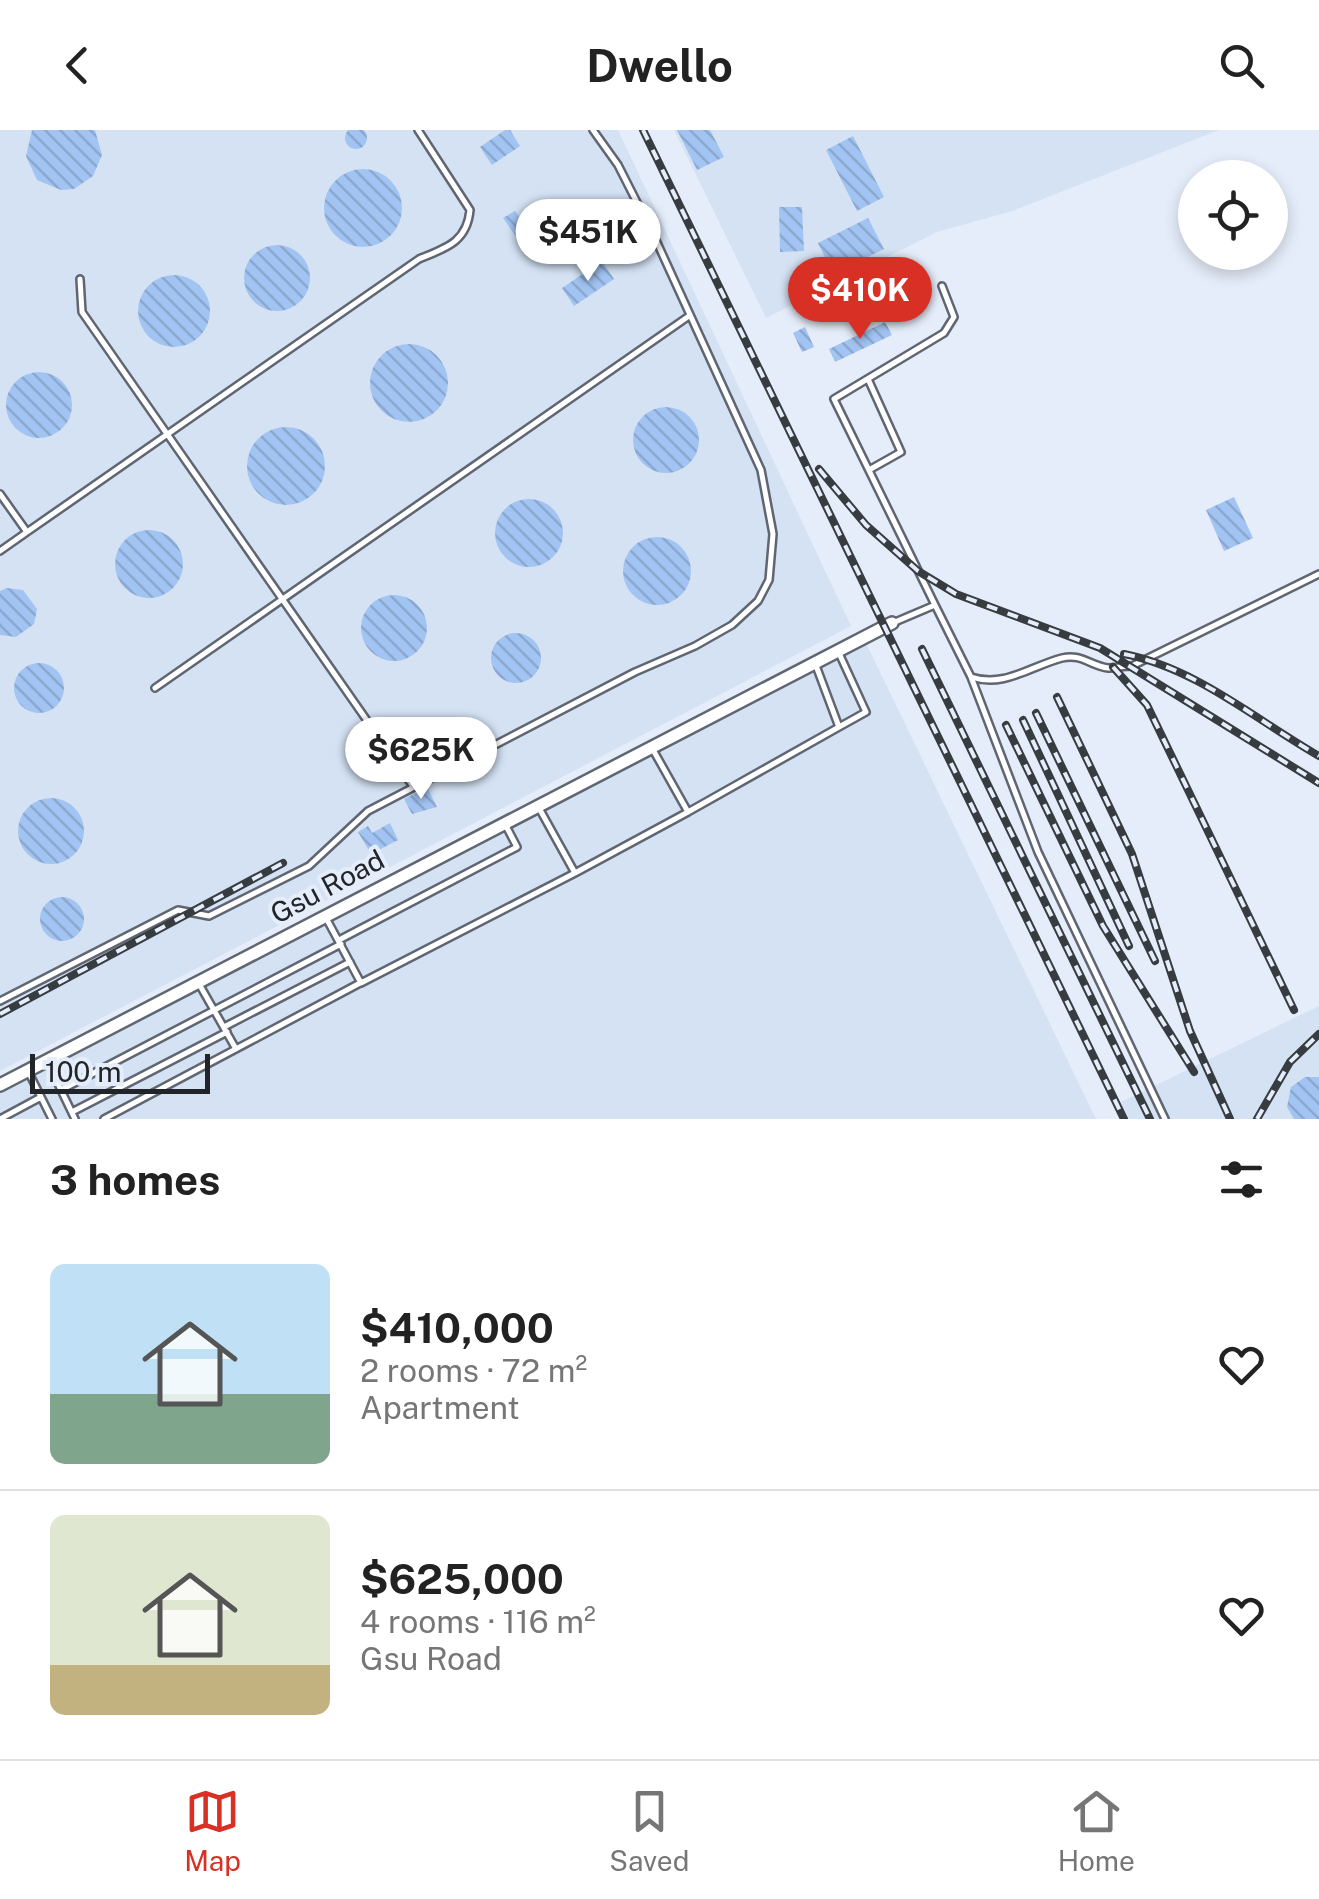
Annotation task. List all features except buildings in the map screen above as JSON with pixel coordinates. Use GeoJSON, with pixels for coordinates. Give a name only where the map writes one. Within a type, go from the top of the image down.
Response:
{"type":"FeatureCollection","features":[{"type":"Feature","properties":{"kind":"street","name":"Gsu Road"},"geometry":{"type":"LineString","coordinates":[[0,1084],[837,648],[892,623]]}},
{"type":"Feature","properties":{"kind":"lane"},"geometry":{"type":"LineString","coordinates":[[0,551],[420,259],[458,242],[468,226],[470,210],[418,130]]}},
{"type":"Feature","properties":{"kind":"lane"},"geometry":{"type":"LineString","coordinates":[[0,1001],[178,910],[209,916],[308,866],[368,811],[412,785],[635,672],[695,646],[732,625],[758,601],[769,580],[773,534],[761,470],[618,165],[592,130]]}},
{"type":"Feature","properties":{"kind":"lane"},"geometry":{"type":"LineString","coordinates":[[80,279],[82,312],[412,785]]}},
{"type":"Feature","properties":{"kind":"lane"},"geometry":{"type":"LineString","coordinates":[[942,286],[954,317],[944,333],[834,399],[971,678],[1038,852],[1166,1119]]}},
{"type":"Feature","properties":{"kind":"lane"},"geometry":{"type":"LineString","coordinates":[[155,688],[689,316]]}},
{"type":"Feature","properties":{"kind":"lane"},"geometry":{"type":"LineString","coordinates":[[868,379],[901,452],[868,470]]}},
{"type":"Feature","properties":{"kind":"lane"},"geometry":{"type":"LineString","coordinates":[[0,494],[27,532]]}},
{"type":"Feature","properties":{"kind":"lane"},"geometry":{"type":"LineString","coordinates":[[971,678],[984,682],[1009,678],[1064,657],[1083,657],[1104,668],[1132,666],[1319,574]]}},
{"type":"Feature","properties":{"kind":"lane"},"geometry":{"type":"LineString","coordinates":[[892,623],[934,605]]}},
{"type":"Feature","properties":{"kind":"lane"},"geometry":{"type":"LineString","coordinates":[[104,1119],[688,812],[866,712],[837,648]]}},
{"type":"Feature","properties":{"kind":"lane"},"geometry":{"type":"LineString","coordinates":[[814,660],[839,727]]}},
{"type":"Feature","properties":{"kind":"lane"},"geometry":{"type":"LineString","coordinates":[[650,745],[688,812]]}},
{"type":"Feature","properties":{"kind":"lane"},"geometry":{"type":"LineString","coordinates":[[538,804],[575,872]]}},
{"type":"Feature","properties":{"kind":"lane"},"geometry":{"type":"LineString","coordinates":[[61,1090],[517,847],[504,822]]}},
{"type":"Feature","properties":{"kind":"lane"},"geometry":{"type":"LineString","coordinates":[[325,915],[362,982]]}},
{"type":"Feature","properties":{"kind":"lane"},"geometry":{"type":"LineString","coordinates":[[46,1060],[73,1115],[350,962]]}},
{"type":"Feature","properties":{"kind":"lane"},"geometry":{"type":"LineString","coordinates":[[198,981],[236,1049]]}},
{"type":"Feature","properties":{"kind":"lane"},"geometry":{"type":"LineString","coordinates":[[27,1070],[52,1119]]}},
{"type":"Feature","properties":{"kind":"lane"},"geometry":{"type":"LineString","coordinates":[[0,1119],[41,1097]]}},
{"type":"Feature","properties":{"kind":"shaded area"},"geometry":{"type":"Polygon","coordinates":[[[0,130],[618,130],[851,626],[0,1071],[0,130]]]}},
{"type":"Feature","properties":{"kind":"shaded area"},"geometry":{"type":"Polygon","coordinates":[[[674,130],[1219,130],[1012,211],[937,232],[766,318],[674,130]]]}},
{"type":"Feature","properties":{"kind":"shaded area"},"geometry":{"type":"Polygon","coordinates":[[[865,641],[1096,1119],[0,1119],[0,1091],[865,641]]]}},
{"type":"Feature","properties":{"kind":"shaded area"},"geometry":{"type":"Polygon","coordinates":[[[1319,1006],[1319,1119],[1129,1119],[1121,1102],[1319,1006]]]}},
{"type":"Feature","properties":{"kind":"railway"},"geometry":{"type":"LineString","coordinates":[[643,130],[1124,1119]]}},
{"type":"Feature","properties":{"kind":"railway"},"geometry":{"type":"LineString","coordinates":[[819,469],[866,525],[918,571],[956,594],[1100,648],[1319,783]]}},
{"type":"Feature","properties":{"kind":"railway"},"geometry":{"type":"LineString","coordinates":[[922,649],[1150,1119]]}},
{"type":"Feature","properties":{"kind":"railway"},"geometry":{"type":"LineString","coordinates":[[1124,654],[1201,683],[1319,756]]}},
{"type":"Feature","properties":{"kind":"railway"},"geometry":{"type":"LineString","coordinates":[[1113,667],[1147,705],[1294,1010]]}},
{"type":"Feature","properties":{"kind":"railway"},"geometry":{"type":"LineString","coordinates":[[1057,697],[1132,854],[1190,1031],[1230,1119]]}},
{"type":"Feature","properties":{"kind":"railway"},"geometry":{"type":"LineString","coordinates":[[1036,713],[1155,961]]}},
{"type":"Feature","properties":{"kind":"railway"},"geometry":{"type":"LineString","coordinates":[[1023,720],[1129,946]]}},
{"type":"Feature","properties":{"kind":"railway"},"geometry":{"type":"LineString","coordinates":[[1006,725],[1103,926],[1194,1072]]}},
{"type":"Feature","properties":{"kind":"railway"},"geometry":{"type":"LineString","coordinates":[[0,1014],[283,863]]}},
{"type":"Feature","properties":{"kind":"railway"},"geometry":{"type":"LineString","coordinates":[[1257,1119],[1290,1062],[1319,1034]]}}]}
